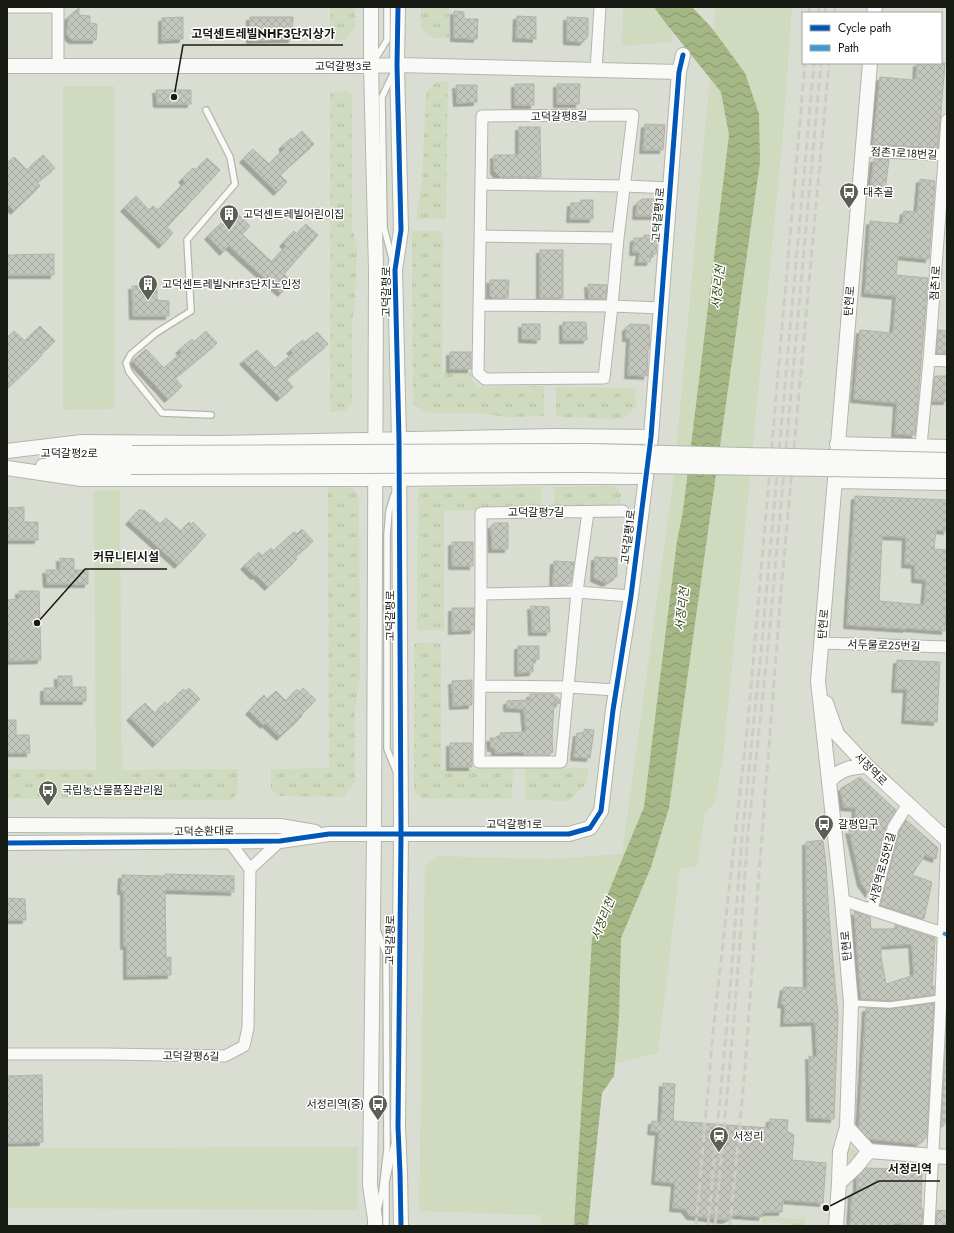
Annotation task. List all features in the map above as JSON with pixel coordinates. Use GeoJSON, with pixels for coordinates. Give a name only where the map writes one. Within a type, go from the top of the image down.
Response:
{"type":"FeatureCollection","features":[{"type":"Feature","properties":{"kind":"street"},"geometry":{"type":"LineString","coordinates":[[7,7],[54,7]]}},
{"type":"Feature","properties":{"kind":"street"},"geometry":{"type":"LineString","coordinates":[[58,7],[58,65]]}},
{"type":"Feature","properties":{"kind":"street","name":"고덕갈평로"},"geometry":{"type":"LineString","coordinates":[[372,7],[371,66],[376,270],[374,834],[370,1185],[379,1224]]}},
{"type":"Feature","properties":{"kind":"street","name":"고덕갈평로"},"geometry":{"type":"LineString","coordinates":[[398,7],[397,65],[401,230],[395,270],[399,439],[401,834],[398,1127],[401,1226]]}},
{"type":"Feature","properties":{"kind":"street"},"geometry":{"type":"LineString","coordinates":[[596,70],[600,7]]}},
{"type":"Feature","properties":{"kind":"street","name":"고덕갈평1로"},"geometry":{"type":"LineString","coordinates":[[401,834],[570,834],[590,828],[600,811],[616,690],[631,596],[651,437],[679,72],[684,55]]}},
{"type":"Feature","properties":{"kind":"street","name":"탄현로"},"geometry":{"type":"LineString","coordinates":[[836,1226],[840,1152],[847,1127],[850,1003],[842,900],[818,681],[870,64]]}},
{"type":"Feature","properties":{"kind":"street","name":"고덕갈평3로"},"geometry":{"type":"LineString","coordinates":[[7,66],[397,65],[679,72]]}},
{"type":"Feature","properties":{"kind":"street","name":"고덕갈평8길"},"geometry":{"type":"LineString","coordinates":[[633,115],[618,238],[604,378],[486,379],[478,373],[481,184],[482,116],[633,115]]}},
{"type":"Feature","properties":{"kind":"street","name":"점촌1로"},"geometry":{"type":"LineString","coordinates":[[921,446],[930,360],[947,120]]}},
{"type":"Feature","properties":{"kind":"street","name":"점촌1로18번길"},"geometry":{"type":"LineString","coordinates":[[862,151],[945,155]]}},
{"type":"Feature","properties":{"kind":"street"},"geometry":{"type":"LineString","coordinates":[[481,184],[670,188]]}},
{"type":"Feature","properties":{"kind":"street"},"geometry":{"type":"LineString","coordinates":[[480,236],[618,238]]}},
{"type":"Feature","properties":{"kind":"street"},"geometry":{"type":"LineString","coordinates":[[479,304],[661,308]]}},
{"type":"Feature","properties":{"kind":"street"},"geometry":{"type":"LineString","coordinates":[[930,360],[947,361]]}},
{"type":"Feature","properties":{"kind":"street"},"geometry":{"type":"LineString","coordinates":[[7,452],[82,442],[214,443],[554,436],[651,437]]}},
{"type":"Feature","properties":{"kind":"street"},"geometry":{"type":"LineString","coordinates":[[554,436],[554,477]]}},
{"type":"Feature","properties":{"kind":"street"},"geometry":{"type":"LineString","coordinates":[[837,444],[947,447]]}},
{"type":"Feature","properties":{"kind":"street"},"geometry":{"type":"LineString","coordinates":[[131,460],[590,450],[947,460]]}},
{"type":"Feature","properties":{"kind":"street","name":"고덕갈평2로"},"geometry":{"type":"LineString","coordinates":[[7,452],[131,460]]}},
{"type":"Feature","properties":{"kind":"street"},"geometry":{"type":"LineString","coordinates":[[131,460],[947,471]]}},
{"type":"Feature","properties":{"kind":"street","name":"고덕갈평2로"},"geometry":{"type":"LineString","coordinates":[[7,467],[131,460]]}},
{"type":"Feature","properties":{"kind":"street"},"geometry":{"type":"LineString","coordinates":[[7,467],[81,479],[646,477]]}},
{"type":"Feature","properties":{"kind":"street"},"geometry":{"type":"LineString","coordinates":[[835,481],[947,483]]}},
{"type":"Feature","properties":{"kind":"street"},"geometry":{"type":"LineString","coordinates":[[588,512],[622,511]]}},
{"type":"Feature","properties":{"kind":"street","name":"고덕갈평7길"},"geometry":{"type":"LineString","coordinates":[[588,512],[578,592],[561,762],[479,762],[481,513],[588,512]]}},
{"type":"Feature","properties":{"kind":"street"},"geometry":{"type":"LineString","coordinates":[[481,594],[578,592],[631,596]]}},
{"type":"Feature","properties":{"kind":"street","name":"서두물로25번길"},"geometry":{"type":"LineString","coordinates":[[822,642],[947,647]]}},
{"type":"Feature","properties":{"kind":"street","name":"서정역로"},"geometry":{"type":"LineString","coordinates":[[818,681],[837,734],[867,766],[947,840]]}},
{"type":"Feature","properties":{"kind":"street"},"geometry":{"type":"LineString","coordinates":[[480,686],[568,687],[616,690]]}},
{"type":"Feature","properties":{"kind":"street"},"geometry":{"type":"LineString","coordinates":[[829,782],[834,776],[851,767],[867,766]]}},
{"type":"Feature","properties":{"kind":"street","name":"서정역로55번길"},"geometry":{"type":"LineString","coordinates":[[908,804],[893,828],[872,910],[943,934]]}},
{"type":"Feature","properties":{"kind":"street","name":"고덕순환대로"},"geometry":{"type":"LineString","coordinates":[[7,825],[280,826],[330,834]]}},
{"type":"Feature","properties":{"kind":"street"},"geometry":{"type":"LineString","coordinates":[[929,1226],[940,1157],[944,999],[943,934],[947,833]]}},
{"type":"Feature","properties":{"kind":"street","name":"고덕순환대로"},"geometry":{"type":"LineString","coordinates":[[7,843],[280,841],[330,834],[401,834]]}},
{"type":"Feature","properties":{"kind":"street"},"geometry":{"type":"LineString","coordinates":[[229,841],[250,869],[280,841]]}},
{"type":"Feature","properties":{"kind":"street","name":"고덕갈평6길"},"geometry":{"type":"LineString","coordinates":[[7,1054],[225,1056],[244,1046],[248,1028],[250,869]]}},
{"type":"Feature","properties":{"kind":"street"},"geometry":{"type":"LineString","coordinates":[[842,900],[872,910]]}},
{"type":"Feature","properties":{"kind":"street"},"geometry":{"type":"LineString","coordinates":[[847,1127],[869,1151],[940,1157]]}},
{"type":"Feature","properties":{"kind":"street"},"geometry":{"type":"LineString","coordinates":[[839,1183],[856,1167],[869,1151]]}},
{"type":"Feature","properties":{"kind":"street"},"geometry":{"type":"LineString","coordinates":[[839,1164],[847,1167],[856,1167]]}},
{"type":"Feature","properties":{"kind":"lane"},"geometry":{"type":"LineString","coordinates":[[371,66],[387,40],[387,7]]}},
{"type":"Feature","properties":{"kind":"lane"},"geometry":{"type":"LineString","coordinates":[[206,110],[230,157],[235,184],[187,240],[191,311],[156,333],[131,354],[126,363],[129,372],[162,414],[211,415]]}},
{"type":"Feature","properties":{"kind":"lane"},"geometry":{"type":"LineString","coordinates":[[373,916],[386,954],[387,1149],[380,1202],[379,1224]]}},
{"type":"Feature","properties":{"kind":"lane"},"geometry":{"type":"LineString","coordinates":[[850,1003],[890,1005],[944,999]]}},
{"type":"Feature","properties":{"kind":"lane"},"geometry":{"type":"LineString","coordinates":[[379,1224],[398,1127]]}},
{"type":"Feature","properties":{"kind":"green space"},"geometry":{"type":"Polygon","coordinates":[[[330,7],[355,7],[355,28],[345,40],[330,41],[330,7]]]}},
{"type":"Feature","properties":{"kind":"green space"},"geometry":{"type":"Polygon","coordinates":[[[421,7],[449,7],[449,38],[433,38],[421,29],[421,7]]]}},
{"type":"Feature","properties":{"kind":"green space"},"geometry":{"type":"Polygon","coordinates":[[[623,7],[675,7],[672,42],[622,46],[623,7]]]}},
{"type":"Feature","properties":{"kind":"green space"},"geometry":{"type":"Polygon","coordinates":[[[716,7],[792,7],[783,133],[723,758],[714,804],[705,813],[697,867],[680,868],[658,1053],[593,1069],[586,1226],[540,1226],[541,1215],[419,1211],[425,866],[438,856],[550,859],[622,854],[674,475],[716,7]]]}},
{"type":"Feature","properties":{"kind":"green space"},"geometry":{"type":"Polygon","coordinates":[[[448,81],[446,219],[416,219],[422,180],[426,92],[436,82],[448,81]]]}},
{"type":"Feature","properties":{"kind":"green space"},"geometry":{"type":"Polygon","coordinates":[[[63,86],[114,86],[115,409],[63,410],[63,86]]]}},
{"type":"Feature","properties":{"kind":"green space"},"geometry":{"type":"Polygon","coordinates":[[[347,91],[352,97],[352,227],[357,248],[355,299],[352,322],[352,403],[345,411],[330,412],[330,92],[347,91]]]}},
{"type":"Feature","properties":{"kind":"green space"},"geometry":{"type":"Polygon","coordinates":[[[412,231],[443,231],[442,372],[471,372],[471,379],[479,387],[544,386],[544,416],[507,417],[479,413],[427,413],[413,404],[412,231]]]}},
{"type":"Feature","properties":{"kind":"green space"},"geometry":{"type":"Polygon","coordinates":[[[556,387],[635,388],[636,407],[623,419],[556,417],[556,387]]]}},
{"type":"Feature","properties":{"kind":"green space"},"geometry":{"type":"Polygon","coordinates":[[[614,486],[621,494],[620,508],[554,509],[554,487],[614,486]]]}},
{"type":"Feature","properties":{"kind":"green space"},"geometry":{"type":"Polygon","coordinates":[[[328,487],[353,488],[359,497],[360,678],[355,711],[355,782],[344,797],[280,796],[271,790],[271,769],[329,768],[328,487]]]}},
{"type":"Feature","properties":{"kind":"green space"},"geometry":{"type":"Polygon","coordinates":[[[541,487],[541,509],[444,511],[444,630],[417,630],[418,488],[541,487]]]}},
{"type":"Feature","properties":{"kind":"green space"},"geometry":{"type":"Polygon","coordinates":[[[120,490],[122,800],[96,799],[94,491],[120,490]]]}},
{"type":"Feature","properties":{"kind":"green space"},"geometry":{"type":"Polygon","coordinates":[[[414,643],[441,643],[441,769],[513,769],[512,799],[423,799],[414,791],[414,643]]]}},
{"type":"Feature","properties":{"kind":"green space"},"geometry":{"type":"Polygon","coordinates":[[[588,768],[587,783],[568,801],[525,800],[525,769],[588,768]]]}},
{"type":"Feature","properties":{"kind":"green space"},"geometry":{"type":"Polygon","coordinates":[[[7,769],[97,770],[96,799],[7,799],[7,769]]]}},
{"type":"Feature","properties":{"kind":"green space"},"geometry":{"type":"Polygon","coordinates":[[[238,769],[238,792],[232,800],[122,800],[122,770],[238,769]]]}},
{"type":"Feature","properties":{"kind":"green space"},"geometry":{"type":"Polygon","coordinates":[[[358,1147],[358,1210],[7,1208],[7,1148],[358,1147]]]}},
{"type":"Feature","properties":{"kind":"green space"},"geometry":{"type":"Polygon","coordinates":[[[851,1148],[856,1150],[858,1155],[852,1162],[846,1161],[847,1149],[851,1148]]]}},
{"type":"Feature","properties":{"kind":"green space"},"geometry":{"type":"Polygon","coordinates":[[[762,1217],[805,1219],[805,1226],[767,1222],[767,1226],[762,1226],[762,1217]]]}},
{"type":"Feature","properties":{"kind":"water","name":"서정리천"},"geometry":{"type":"Polygon","coordinates":[[[654,7],[692,7],[711,27],[745,73],[759,114],[760,162],[669,808],[651,867],[621,938],[619,1018],[614,1076],[602,1093],[588,1226],[574,1226],[592,939],[604,903],[644,807],[677,541],[683,511],[729,135],[721,92],[654,7]]]}},
{"type":"Feature","properties":{"kind":"building"},"geometry":{"type":"Polygon","coordinates":[[[79,8],[79,15],[90,16],[90,23],[97,24],[96,40],[72,40],[67,35],[68,17],[79,8]]]}},
{"type":"Feature","properties":{"kind":"building"},"geometry":{"type":"Polygon","coordinates":[[[454,11],[464,12],[464,19],[478,19],[477,39],[454,38],[454,11]]]}},
{"type":"Feature","properties":{"kind":"building"},"geometry":{"type":"Polygon","coordinates":[[[517,16],[536,17],[536,39],[516,38],[517,16]]]}},
{"type":"Feature","properties":{"kind":"building"},"geometry":{"type":"Polygon","coordinates":[[[183,17],[183,39],[162,40],[162,18],[183,17]]]}},
{"type":"Feature","properties":{"kind":"building"},"geometry":{"type":"Polygon","coordinates":[[[250,17],[293,17],[292,39],[250,40],[250,17]]]}},
{"type":"Feature","properties":{"kind":"building"},"geometry":{"type":"Polygon","coordinates":[[[567,17],[588,18],[588,36],[583,42],[567,41],[567,17]]]}},
{"type":"Feature","properties":{"kind":"building"},"geometry":{"type":"Polygon","coordinates":[[[945,63],[938,147],[873,144],[880,77],[916,79],[917,64],[945,63]]]}},
{"type":"Feature","properties":{"kind":"building"},"geometry":{"type":"Polygon","coordinates":[[[515,84],[534,84],[534,105],[515,105],[515,84]]]}},
{"type":"Feature","properties":{"kind":"building"},"geometry":{"type":"Polygon","coordinates":[[[557,84],[580,84],[579,104],[557,104],[557,84]]]}},
{"type":"Feature","properties":{"kind":"building"},"geometry":{"type":"Polygon","coordinates":[[[456,85],[477,85],[477,102],[457,103],[456,85]]]}},
{"type":"Feature","properties":{"kind":"building"},"geometry":{"type":"Polygon","coordinates":[[[156,90],[191,90],[191,104],[157,104],[156,90]]]}},
{"type":"Feature","properties":{"kind":"building"},"geometry":{"type":"Polygon","coordinates":[[[645,124],[665,125],[663,150],[643,150],[645,124]]]}},
{"type":"Feature","properties":{"kind":"building"},"geometry":{"type":"Polygon","coordinates":[[[519,127],[540,127],[541,177],[500,177],[494,171],[494,155],[519,155],[519,127]]]}},
{"type":"Feature","properties":{"kind":"building"},"geometry":{"type":"Polygon","coordinates":[[[302,131],[314,144],[280,175],[287,182],[277,192],[243,159],[253,149],[269,164],[284,149],[282,146],[291,138],[293,140],[302,131]]]}},
{"type":"Feature","properties":{"kind":"building"},"geometry":{"type":"Polygon","coordinates":[[[43,155],[55,168],[37,182],[40,186],[14,211],[7,204],[7,163],[14,157],[27,170],[43,155]]]}},
{"type":"Feature","properties":{"kind":"building"},"geometry":{"type":"Polygon","coordinates":[[[207,158],[220,170],[167,227],[173,233],[162,245],[124,208],[136,196],[149,210],[153,206],[158,210],[185,182],[182,179],[193,168],[196,170],[207,158]]]}},
{"type":"Feature","properties":{"kind":"building"},"geometry":{"type":"Polygon","coordinates":[[[874,159],[889,159],[885,192],[870,190],[874,159]]]}},
{"type":"Feature","properties":{"kind":"building"},"geometry":{"type":"Polygon","coordinates":[[[920,179],[935,181],[929,259],[898,256],[896,275],[928,278],[915,435],[895,434],[897,403],[854,399],[860,330],[893,333],[896,296],[865,293],[870,221],[902,224],[904,211],[917,212],[920,179]]]}},
{"type":"Feature","properties":{"kind":"building"},"geometry":{"type":"Polygon","coordinates":[[[642,199],[654,199],[658,204],[658,216],[636,216],[637,203],[642,199]]]}},
{"type":"Feature","properties":{"kind":"building"},"geometry":{"type":"Polygon","coordinates":[[[581,200],[593,200],[593,219],[570,219],[571,203],[581,203],[581,200]]]}},
{"type":"Feature","properties":{"kind":"building"},"geometry":{"type":"Polygon","coordinates":[[[236,212],[250,226],[242,234],[272,262],[286,246],[283,243],[294,231],[297,234],[306,224],[318,235],[284,274],[292,282],[281,293],[229,246],[223,252],[208,236],[221,223],[223,225],[236,212]]]}},
{"type":"Feature","properties":{"kind":"building"},"geometry":{"type":"Polygon","coordinates":[[[644,235],[658,236],[656,254],[651,254],[650,262],[638,262],[640,252],[633,252],[634,238],[644,238],[644,235]]]}},
{"type":"Feature","properties":{"kind":"building"},"geometry":{"type":"Polygon","coordinates":[[[540,250],[563,250],[563,298],[540,298],[540,250]]]}},
{"type":"Feature","properties":{"kind":"building"},"geometry":{"type":"Polygon","coordinates":[[[54,254],[54,275],[7,275],[7,255],[54,254]]]}},
{"type":"Feature","properties":{"kind":"building"},"geometry":{"type":"Polygon","coordinates":[[[490,280],[509,280],[508,298],[493,298],[490,296],[490,280]]]}},
{"type":"Feature","properties":{"kind":"building"},"geometry":{"type":"Polygon","coordinates":[[[588,284],[607,285],[606,299],[589,299],[588,284]]]}},
{"type":"Feature","properties":{"kind":"building","name":"고덕센트레빌NHF3단지노인정"},"geometry":{"type":"Polygon","coordinates":[[[132,286],[157,286],[157,300],[169,301],[169,316],[133,316],[132,286]]]}},
{"type":"Feature","properties":{"kind":"building"},"geometry":{"type":"Polygon","coordinates":[[[563,322],[586,322],[587,340],[563,340],[563,322]]]}},
{"type":"Feature","properties":{"kind":"building"},"geometry":{"type":"Polygon","coordinates":[[[522,324],[540,324],[540,340],[522,339],[522,324]]]}},
{"type":"Feature","properties":{"kind":"building"},"geometry":{"type":"Polygon","coordinates":[[[630,324],[649,325],[650,343],[648,349],[647,376],[628,375],[630,338],[626,338],[626,328],[630,324]]]}},
{"type":"Feature","properties":{"kind":"building"},"geometry":{"type":"Polygon","coordinates":[[[40,326],[55,341],[7,389],[7,338],[14,331],[25,341],[40,326]]]}},
{"type":"Feature","properties":{"kind":"building"},"geometry":{"type":"Polygon","coordinates":[[[938,330],[947,331],[947,354],[937,353],[938,330]]]}},
{"type":"Feature","properties":{"kind":"building"},"geometry":{"type":"Polygon","coordinates":[[[206,331],[217,343],[175,378],[182,386],[168,399],[133,361],[146,349],[164,368],[182,352],[179,350],[192,339],[194,342],[206,331]]]}},
{"type":"Feature","properties":{"kind":"building"},"geometry":{"type":"Polygon","coordinates":[[[317,332],[328,344],[286,379],[293,387],[280,398],[243,361],[257,350],[275,368],[293,353],[290,350],[303,340],[305,342],[317,332]]]}},
{"type":"Feature","properties":{"kind":"building"},"geometry":{"type":"Polygon","coordinates":[[[450,352],[471,352],[471,369],[450,369],[450,352]]]}},
{"type":"Feature","properties":{"kind":"building"},"geometry":{"type":"Polygon","coordinates":[[[935,376],[947,376],[947,401],[932,401],[935,376]]]}},
{"type":"Feature","properties":{"kind":"building"},"geometry":{"type":"Polygon","coordinates":[[[855,496],[947,500],[947,531],[936,530],[934,549],[947,550],[945,631],[847,625],[855,496]],[[882,536],[879,601],[924,605],[926,580],[915,579],[915,565],[905,564],[906,537],[882,536]]]}},
{"type":"Feature","properties":{"kind":"building"},"geometry":{"type":"Polygon","coordinates":[[[24,507],[24,522],[38,522],[38,540],[7,540],[7,508],[24,507]]]}},
{"type":"Feature","properties":{"kind":"building"},"geometry":{"type":"Polygon","coordinates":[[[140,509],[142,511],[144,510],[160,524],[166,518],[181,531],[189,522],[191,525],[193,522],[206,535],[178,565],[129,521],[140,509]]]}},
{"type":"Feature","properties":{"kind":"building"},"geometry":{"type":"Polygon","coordinates":[[[495,523],[508,523],[508,549],[492,549],[491,526],[495,523]]]}},
{"type":"Feature","properties":{"kind":"building"},"geometry":{"type":"Polygon","coordinates":[[[302,529],[313,541],[295,557],[297,559],[268,587],[244,566],[259,552],[262,556],[271,548],[273,551],[294,532],[297,534],[302,529]]]}},
{"type":"Feature","properties":{"kind":"building"},"geometry":{"type":"Polygon","coordinates":[[[452,542],[473,542],[473,566],[452,566],[452,542]]]}},
{"type":"Feature","properties":{"kind":"building"},"geometry":{"type":"Polygon","coordinates":[[[595,557],[617,558],[617,576],[606,583],[594,578],[595,557]]]}},
{"type":"Feature","properties":{"kind":"building"},"geometry":{"type":"Polygon","coordinates":[[[60,558],[74,559],[74,570],[88,570],[88,584],[47,584],[46,570],[60,570],[60,558]]]}},
{"type":"Feature","properties":{"kind":"building"},"geometry":{"type":"Polygon","coordinates":[[[554,561],[574,562],[571,582],[567,585],[553,585],[554,561]]]}},
{"type":"Feature","properties":{"kind":"building"},"geometry":{"type":"Polygon","coordinates":[[[19,591],[39,591],[41,660],[9,661],[7,600],[19,599],[19,591]]]}},
{"type":"Feature","properties":{"kind":"building"},"geometry":{"type":"Polygon","coordinates":[[[531,606],[549,607],[550,632],[532,632],[531,606]]]}},
{"type":"Feature","properties":{"kind":"building"},"geometry":{"type":"Polygon","coordinates":[[[452,608],[474,608],[474,630],[452,631],[452,608]]]}},
{"type":"Feature","properties":{"kind":"building"},"geometry":{"type":"Polygon","coordinates":[[[518,646],[539,646],[539,659],[533,660],[533,672],[518,673],[518,646]]]}},
{"type":"Feature","properties":{"kind":"building"},"geometry":{"type":"Polygon","coordinates":[[[897,660],[940,662],[937,722],[905,720],[907,689],[895,689],[897,660]]]}},
{"type":"Feature","properties":{"kind":"building"},"geometry":{"type":"Polygon","coordinates":[[[58,676],[72,676],[72,687],[86,687],[86,701],[44,701],[44,688],[58,688],[58,676]]]}},
{"type":"Feature","properties":{"kind":"building"},"geometry":{"type":"Polygon","coordinates":[[[472,680],[472,705],[453,706],[452,681],[472,680]]]}},
{"type":"Feature","properties":{"kind":"building"},"geometry":{"type":"Polygon","coordinates":[[[189,688],[200,699],[156,744],[130,717],[145,703],[155,713],[165,702],[167,705],[183,689],[186,691],[189,688]]]}},
{"type":"Feature","properties":{"kind":"building"},"geometry":{"type":"Polygon","coordinates":[[[303,688],[316,700],[280,737],[249,711],[264,695],[267,699],[276,691],[286,701],[297,689],[300,692],[303,688]]]}},
{"type":"Feature","properties":{"kind":"building"},"geometry":{"type":"Polygon","coordinates":[[[530,694],[553,694],[560,700],[559,704],[554,703],[552,739],[553,752],[547,755],[524,755],[524,752],[495,753],[495,748],[491,748],[490,738],[500,738],[500,733],[526,732],[524,709],[507,708],[507,701],[530,700],[530,694]]]}},
{"type":"Feature","properties":{"kind":"building"},"geometry":{"type":"Polygon","coordinates":[[[7,720],[16,720],[16,735],[29,735],[30,753],[7,753],[7,720]]]}},
{"type":"Feature","properties":{"kind":"building"},"geometry":{"type":"Polygon","coordinates":[[[584,729],[594,730],[590,758],[574,757],[577,733],[584,733],[584,729]]]}},
{"type":"Feature","properties":{"kind":"building"},"geometry":{"type":"Polygon","coordinates":[[[450,743],[472,743],[472,767],[450,767],[450,743]]]}},
{"type":"Feature","properties":{"kind":"building"},"geometry":{"type":"Polygon","coordinates":[[[860,777],[896,810],[886,826],[869,894],[861,883],[849,830],[853,831],[856,808],[844,807],[840,789],[860,777]]]}},
{"type":"Feature","properties":{"kind":"building"},"geometry":{"type":"Polygon","coordinates":[[[906,820],[938,848],[936,859],[925,855],[912,875],[932,882],[924,919],[880,905],[900,831],[906,820]]]}},
{"type":"Feature","properties":{"kind":"building"},"geometry":{"type":"Polygon","coordinates":[[[823,840],[838,1017],[834,1119],[810,1118],[809,1056],[817,1057],[815,1022],[784,1023],[785,1005],[781,1004],[784,987],[807,988],[806,842],[823,840]]]}},
{"type":"Feature","properties":{"kind":"building"},"geometry":{"type":"Polygon","coordinates":[[[165,874],[234,876],[234,892],[165,890],[166,958],[171,957],[171,975],[127,976],[127,946],[124,946],[124,891],[121,891],[122,875],[165,876],[165,874]]]}},
{"type":"Feature","properties":{"kind":"building"},"geometry":{"type":"Polygon","coordinates":[[[7,898],[25,899],[26,920],[7,920],[7,898]]]}},
{"type":"Feature","properties":{"kind":"building"},"geometry":{"type":"Polygon","coordinates":[[[854,911],[870,917],[871,929],[895,929],[895,925],[935,938],[932,986],[934,986],[934,995],[890,1001],[861,999],[854,911]],[[912,944],[881,946],[881,957],[886,984],[914,975],[912,944]]]}},
{"type":"Feature","properties":{"kind":"building"},"geometry":{"type":"Polygon","coordinates":[[[934,1003],[927,1137],[918,1144],[869,1139],[859,1128],[866,1008],[890,1009],[934,1003]]]}},
{"type":"Feature","properties":{"kind":"building"},"geometry":{"type":"Polygon","coordinates":[[[947,1017],[947,1122],[941,1126],[947,1017]]]}},
{"type":"Feature","properties":{"kind":"building"},"geometry":{"type":"Polygon","coordinates":[[[42,1075],[43,1142],[7,1143],[7,1076],[42,1075]]]}},
{"type":"Feature","properties":{"kind":"building"},"geometry":{"type":"Polygon","coordinates":[[[663,1083],[675,1084],[673,1121],[769,1128],[770,1119],[788,1120],[787,1131],[794,1135],[792,1160],[826,1163],[823,1203],[783,1200],[782,1212],[763,1212],[762,1217],[735,1215],[726,1220],[690,1216],[685,1209],[673,1208],[675,1183],[655,1181],[659,1132],[651,1131],[652,1121],[661,1122],[663,1083]]]}},
{"type":"Feature","properties":{"kind":"building"},"geometry":{"type":"Polygon","coordinates":[[[866,1168],[922,1170],[922,1225],[894,1223],[893,1226],[850,1226],[852,1193],[857,1194],[857,1177],[866,1168]]]}},
{"type":"Feature","properties":{"kind":"building"},"geometry":{"type":"Polygon","coordinates":[[[937,1210],[947,1211],[947,1226],[936,1226],[937,1210]]]}},
{"type":"Feature","properties":{"kind":"railway"},"geometry":{"type":"LineString","coordinates":[[809,12],[810,7]]}},
{"type":"Feature","properties":{"kind":"railway"},"geometry":{"type":"LineString","coordinates":[[818,12],[819,7]]}},
{"type":"Feature","properties":{"kind":"railway"},"geometry":{"type":"LineString","coordinates":[[825,12],[826,7]]}},
{"type":"Feature","properties":{"kind":"railway"},"geometry":{"type":"LineString","coordinates":[[834,12],[835,7]]}},
{"type":"Feature","properties":{"kind":"railway"},"geometry":{"type":"LineString","coordinates":[[696,1226],[713,1032],[748,721],[805,64]]}},
{"type":"Feature","properties":{"kind":"railway"},"geometry":{"type":"LineString","coordinates":[[708,1226],[729,1002],[742,837],[761,652],[814,64]]}},
{"type":"Feature","properties":{"kind":"railway"},"geometry":{"type":"LineString","coordinates":[[715,1226],[735,1008],[748,833],[768,647],[821,64]]}},
{"type":"Feature","properties":{"kind":"railway"},"geometry":{"type":"LineString","coordinates":[[730,1226],[745,1069],[781,591],[829,64]]}},
{"type":"Feature","properties":{"kind":"marked path"},"geometry":{"type":"LineString","coordinates":[[943,933],[947,935]]}},
{"type":"Feature","properties":{"kind":"cycle path"},"geometry":{"type":"LineString","coordinates":[[398,7],[397,65],[401,230],[395,270],[399,439],[401,834],[398,1127],[401,1226]]}},
{"type":"Feature","properties":{"kind":"cycle path"},"geometry":{"type":"LineString","coordinates":[[7,843],[280,841],[329,834],[569,834],[590,828],[601,811],[613,710],[631,596],[651,437],[679,72],[683,55]]}},
{"type":"Feature","properties":{"kind":"place","name":"고덕센트레빌NHF3단지상가"},"geometry":{"type":"Point","coordinates":[174,97]}},
{"type":"Feature","properties":{"kind":"place","name":"대추골"},"geometry":{"type":"Point","coordinates":[849,209]}},
{"type":"Feature","properties":{"kind":"place","name":"고덕센트레빌어린이집"},"geometry":{"type":"Point","coordinates":[229,231]}},
{"type":"Feature","properties":{"kind":"place","name":"고덕센트레빌NHF3단지노인정"},"geometry":{"type":"Point","coordinates":[148,301]}},
{"type":"Feature","properties":{"kind":"place","name":"커뮤니티시설"},"geometry":{"type":"Point","coordinates":[37,623]}},
{"type":"Feature","properties":{"kind":"place","name":"국립농산물품질관리원"},"geometry":{"type":"Point","coordinates":[48,807]}},
{"type":"Feature","properties":{"kind":"place","name":"갈평입구"},"geometry":{"type":"Point","coordinates":[824,841]}},
{"type":"Feature","properties":{"kind":"place","name":"서정리역(중)"},"geometry":{"type":"Point","coordinates":[378,1121]}},
{"type":"Feature","properties":{"kind":"place","name":"서정리"},"geometry":{"type":"Point","coordinates":[719,1153]}},
{"type":"Feature","properties":{"kind":"place","name":"서정리역"},"geometry":{"type":"Point","coordinates":[826,1208]}}]}
